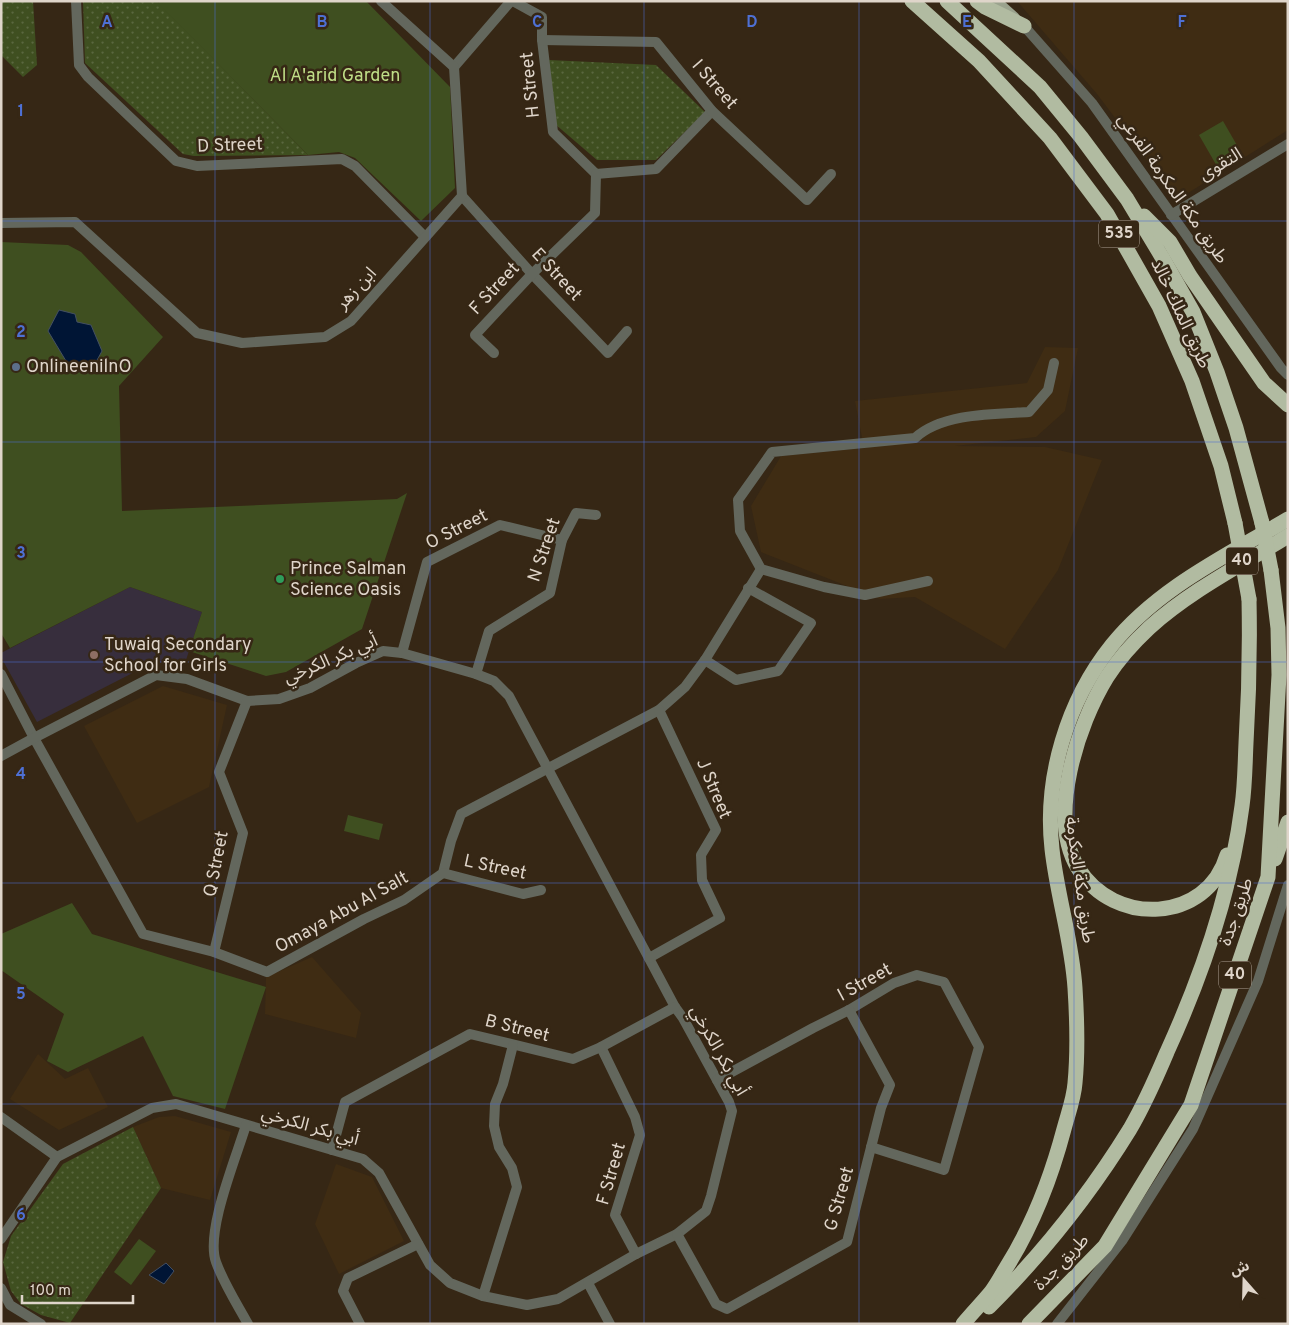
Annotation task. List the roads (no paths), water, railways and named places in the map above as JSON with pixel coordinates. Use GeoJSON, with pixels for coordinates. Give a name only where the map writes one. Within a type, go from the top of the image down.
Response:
{"type":"FeatureCollection","features":[{"type":"Feature","properties":{"kind":"highway","name":"طريق الملك خالد"},"geometry":{"type":"LineString","coordinates":[[912,1],[980,61],[1050,138],[1106,214],[1159,306],[1192,381],[1221,466],[1235,523],[1250,599]]}},
{"type":"Feature","properties":{"kind":"highway","name":"طريق الملك خالد"},"geometry":{"type":"LineString","coordinates":[[947,1],[1040,87],[1080,136],[1127,199],[1193,312],[1217,372],[1236,428],[1262,523],[1271,570]]}},
{"type":"Feature","properties":{"kind":"highway"},"geometry":{"type":"LineString","coordinates":[[977,1],[985,8],[1024,26]]}},
{"type":"Feature","properties":{"kind":"highway"},"geometry":{"type":"LineString","coordinates":[[1127,199],[1170,242],[1190,276],[1264,383],[1288,406]]}},
{"type":"Feature","properties":{"kind":"highway","name":"طريق مكة المكرمة"},"geometry":{"type":"LineString","coordinates":[[963,1324],[992,1290],[1016,1252],[1042,1199],[1058,1153],[1075,1085],[1077,1033],[1075,986],[1052,849],[1049,809],[1056,763],[1069,719],[1089,679],[1112,645],[1142,613],[1173,588],[1288,519]]}},
{"type":"Feature","properties":{"kind":"highway","name":"طريق مكة المكرمة"},"geometry":{"type":"LineString","coordinates":[[1242,805],[1224,866],[1213,884],[1196,897],[1171,908],[1149,910],[1127,906],[1107,899],[1089,883],[1077,868],[1064,824],[1070,765],[1079,736],[1093,703],[1112,671],[1148,629],[1180,604],[1288,536]]}},
{"type":"Feature","properties":{"kind":"highway","name":"طريق جدة"},"geometry":{"type":"LineString","coordinates":[[1029,1324],[1105,1246],[1191,1106],[1268,877],[1279,676],[1278,628],[1271,570]]}},
{"type":"Feature","properties":{"kind":"highway","name":"طريق جدة"},"geometry":{"type":"LineString","coordinates":[[972,1324],[1011,1284],[1056,1233],[1096,1181],[1131,1128],[1188,1006],[1214,934],[1228,881],[1242,805],[1250,679],[1250,599]]}},
{"type":"Feature","properties":{"kind":"highway"},"geometry":{"type":"LineString","coordinates":[[1268,877],[1288,822]]}},
{"type":"Feature","properties":{"kind":"main road"},"geometry":{"type":"LineString","coordinates":[[995,1],[1024,26]]}},
{"type":"Feature","properties":{"kind":"street","name":"D Street"},"geometry":{"type":"LineString","coordinates":[[76,1],[78,65],[88,77],[176,161],[197,166],[342,158],[355,166],[425,237]]}},
{"type":"Feature","properties":{"kind":"street"},"geometry":{"type":"LineString","coordinates":[[381,1],[454,67],[462,196]]}},
{"type":"Feature","properties":{"kind":"street"},"geometry":{"type":"LineString","coordinates":[[454,67],[512,1]]}},
{"type":"Feature","properties":{"kind":"street","name":"H Street"},"geometry":{"type":"LineString","coordinates":[[512,1],[542,17],[542,40],[553,132],[596,174]]}},
{"type":"Feature","properties":{"kind":"street","name":"طريق مكة المكرمة الفرعي"},"geometry":{"type":"LineString","coordinates":[[1024,26],[1092,103],[1263,343],[1288,375]]}},
{"type":"Feature","properties":{"kind":"street","name":"I Street"},"geometry":{"type":"LineString","coordinates":[[542,40],[656,42],[712,111],[807,200],[832,174]]}},
{"type":"Feature","properties":{"kind":"street"},"geometry":{"type":"LineString","coordinates":[[596,174],[656,169],[712,111]]}},
{"type":"Feature","properties":{"kind":"street","name":"التقوى"},"geometry":{"type":"LineString","coordinates":[[1171,215],[1288,144]]}},
{"type":"Feature","properties":{"kind":"street","name":"F Street"},"geometry":{"type":"LineString","coordinates":[[494,353],[476,335],[532,274],[594,212],[596,174]]}},
{"type":"Feature","properties":{"kind":"street","name":"ابن زهر"},"geometry":{"type":"LineString","coordinates":[[1,223],[76,222],[197,332],[242,343],[325,337],[352,321],[462,196]]}},
{"type":"Feature","properties":{"kind":"street","name":"E Street"},"geometry":{"type":"LineString","coordinates":[[462,196],[532,274],[608,353],[627,331]]}},
{"type":"Feature","properties":{"kind":"street"},"geometry":{"type":"LineString","coordinates":[[928,581],[865,595],[824,587],[761,569],[740,531],[738,500],[772,452],[915,438],[925,429],[947,421],[982,415],[1029,412],[1048,390],[1054,363]]}},
{"type":"Feature","properties":{"kind":"street","name":"N Street"},"geometry":{"type":"LineString","coordinates":[[476,674],[489,631],[550,593],[562,540],[576,513],[596,515]]}},
{"type":"Feature","properties":{"kind":"street","name":"O Street"},"geometry":{"type":"LineString","coordinates":[[402,653],[427,562],[500,524],[562,540]]}},
{"type":"Feature","properties":{"kind":"street"},"geometry":{"type":"LineString","coordinates":[[443,873],[450,841],[461,814],[659,710],[685,687],[705,660],[761,569]]}},
{"type":"Feature","properties":{"kind":"street"},"geometry":{"type":"LineString","coordinates":[[705,660],[736,680],[778,671],[811,622],[748,588]]}},
{"type":"Feature","properties":{"kind":"street","name":"أبي بكر الكرخي"},"geometry":{"type":"LineString","coordinates":[[1,756],[156,675],[187,679],[247,701],[279,699],[310,688],[356,663],[383,651],[402,653],[494,681],[509,696],[732,1111],[706,1211],[678,1234],[636,1254],[558,1299],[527,1305],[483,1296],[450,1283],[430,1265],[379,1173],[363,1159],[176,1104],[152,1108],[57,1158],[1,1239]]}},
{"type":"Feature","properties":{"kind":"street","name":"Omaya Abu Al Salt"},"geometry":{"type":"LineString","coordinates":[[1,674],[34,738],[143,934],[214,952],[267,972],[364,919],[404,900],[443,873]]}},
{"type":"Feature","properties":{"kind":"street","name":"Q Street"},"geometry":{"type":"LineString","coordinates":[[214,952],[243,833],[219,772],[247,701]]}},
{"type":"Feature","properties":{"kind":"street","name":"J Street"},"geometry":{"type":"LineString","coordinates":[[650,958],[720,918],[702,880],[701,855],[716,830],[659,710]]}},
{"type":"Feature","properties":{"kind":"street","name":"L Street"},"geometry":{"type":"LineString","coordinates":[[443,873],[523,894],[540,890]]}},
{"type":"Feature","properties":{"kind":"street"},"geometry":{"type":"LineString","coordinates":[[1060,1320],[1122,1241],[1193,1129],[1258,981],[1288,886]]}},
{"type":"Feature","properties":{"kind":"street","name":"I Street"},"geometry":{"type":"LineString","coordinates":[[717,1080],[850,1010],[894,983],[917,975],[944,982],[979,1046],[944,1170],[871,1147]]}},
{"type":"Feature","properties":{"kind":"street","name":"B Street"},"geometry":{"type":"LineString","coordinates":[[332,1150],[345,1102],[470,1034],[573,1059],[601,1047],[675,1007]]}},
{"type":"Feature","properties":{"kind":"street","name":"G Street"},"geometry":{"type":"LineString","coordinates":[[678,1234],[716,1304],[727,1309],[847,1242],[881,1108],[890,1085],[850,1010]]}},
{"type":"Feature","properties":{"kind":"street"},"geometry":{"type":"LineString","coordinates":[[483,1296],[517,1187],[512,1168],[499,1147],[494,1126],[495,1104],[503,1084],[512,1045]]}},
{"type":"Feature","properties":{"kind":"street","name":"F Street"},"geometry":{"type":"LineString","coordinates":[[601,1047],[635,1117],[640,1135],[615,1216],[636,1254]]}},
{"type":"Feature","properties":{"kind":"street"},"geometry":{"type":"LineString","coordinates":[[1,1117],[57,1158]]}},
{"type":"Feature","properties":{"kind":"street"},"geometry":{"type":"LineString","coordinates":[[246,1125],[215,1223],[213,1242],[216,1261],[248,1324]]}},
{"type":"Feature","properties":{"kind":"street"},"geometry":{"type":"LineString","coordinates":[[360,1324],[343,1291],[348,1278],[418,1244]]}},
{"type":"Feature","properties":{"kind":"street"},"geometry":{"type":"LineString","coordinates":[[588,1282],[610,1324]]}},
{"type":"Feature","properties":{"kind":"street"},"geometry":{"type":"LineString","coordinates":[[1,1288],[10,1305],[41,1324]]}},
{"type":"Feature","properties":{"kind":"water"},"geometry":{"type":"Polygon","coordinates":[[[59,310],[75,314],[77,322],[91,325],[102,351],[90,373],[72,371],[48,331],[59,310]]]}},
{"type":"Feature","properties":{"kind":"water"},"geometry":{"type":"Polygon","coordinates":[[[166,1263],[174,1271],[164,1284],[149,1275],[166,1263]]]}},
{"type":"Feature","properties":{"kind":"place","name":"OnlineenilnO"},"geometry":{"type":"Point","coordinates":[16,367]}},
{"type":"Feature","properties":{"kind":"place","name":"Prince Salman Science Oasis"},"geometry":{"type":"Point","coordinates":[280,579]}},
{"type":"Feature","properties":{"kind":"place","name":"Tuwaiq Secondary School for Girls"},"geometry":{"type":"Point","coordinates":[94,655]}},
{"type":"Feature","properties":{"kind":"park label","name":"Al A'arid Garden"},"geometry":{"type":"Point","coordinates":[335,76]}}]}
